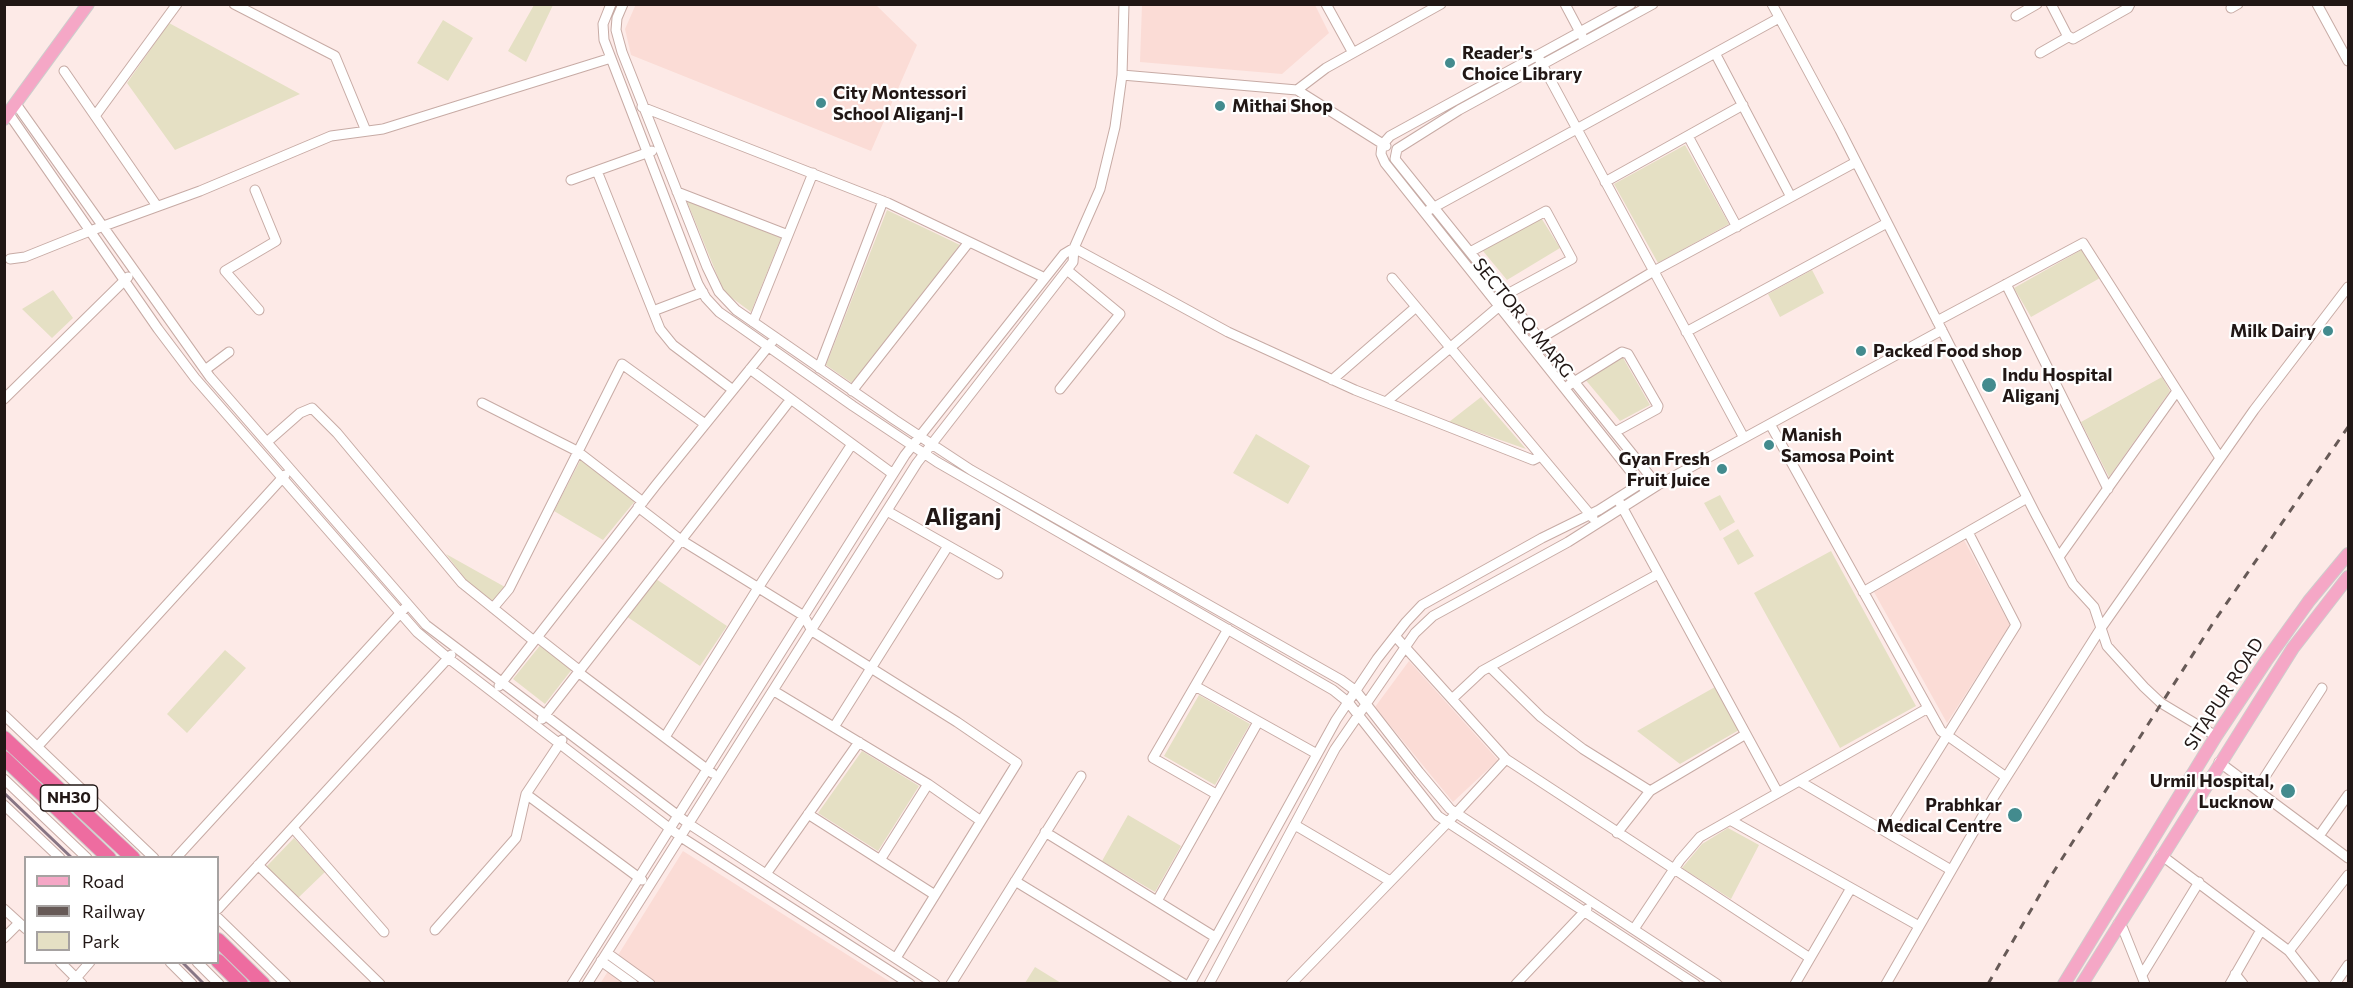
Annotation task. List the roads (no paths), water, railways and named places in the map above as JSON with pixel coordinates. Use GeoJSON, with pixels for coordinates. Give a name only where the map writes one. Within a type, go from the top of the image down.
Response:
{"type":"FeatureCollection","features":[{"type":"Feature","properties":{"kind":"highway","name":"NH30"},"geometry":{"type":"LineString","coordinates":[[4,738],[131,856]]}},
{"type":"Feature","properties":{"kind":"highway","name":"NH30"},"geometry":{"type":"LineString","coordinates":[[4,758],[107,856]]}},
{"type":"Feature","properties":{"kind":"highway"},"geometry":{"type":"LineString","coordinates":[[219,941],[263,984]]}},
{"type":"Feature","properties":{"kind":"highway"},"geometry":{"type":"LineString","coordinates":[[219,962],[241,984]]}},
{"type":"Feature","properties":{"kind":"main road"},"geometry":{"type":"LineString","coordinates":[[10,112],[88,4]]}},
{"type":"Feature","properties":{"kind":"main road","name":"SITAPUR ROAD"},"geometry":{"type":"LineString","coordinates":[[2064,984],[2266,661],[2309,601],[2349,554]]}},
{"type":"Feature","properties":{"kind":"main road","name":"SITAPUR ROAD"},"geometry":{"type":"LineString","coordinates":[[2082,984],[2219,762],[2293,648],[2349,578]]}},
{"type":"Feature","properties":{"kind":"street"},"geometry":{"type":"LineString","coordinates":[[95,116],[177,4]]}},
{"type":"Feature","properties":{"kind":"street"},"geometry":{"type":"LineString","coordinates":[[234,4],[335,56],[366,131]]}},
{"type":"Feature","properties":{"kind":"street"},"geometry":{"type":"LineString","coordinates":[[611,4],[603,24],[604,40],[703,292],[719,312],[924,454],[1333,690],[1359,715],[1438,816],[1695,984]]}},
{"type":"Feature","properties":{"kind":"street"},"geometry":{"type":"LineString","coordinates":[[623,4],[617,18],[616,30],[643,106],[707,267],[719,292],[736,310],[971,470],[1356,691],[1419,772],[1456,813],[1717,984]]}},
{"type":"Feature","properties":{"kind":"street"},"geometry":{"type":"LineString","coordinates":[[587,984],[924,454],[1073,262],[1074,248],[1100,189],[1114,127],[1122,75],[1124,4]]}},
{"type":"Feature","properties":{"kind":"street"},"geometry":{"type":"LineString","coordinates":[[1326,4],[1353,53]]}},
{"type":"Feature","properties":{"kind":"street"},"geometry":{"type":"LineString","coordinates":[[1297,90],[1326,68],[1441,4]]}},
{"type":"Feature","properties":{"kind":"street"},"geometry":{"type":"LineString","coordinates":[[1565,4],[1585,41]]}},
{"type":"Feature","properties":{"kind":"street"},"geometry":{"type":"LineString","coordinates":[[1631,4],[1390,136],[1382,145],[1381,154],[1385,163],[1644,488]]}},
{"type":"Feature","properties":{"kind":"street"},"geometry":{"type":"LineString","coordinates":[[1122,75],[1297,90],[1382,145],[1397,149],[1459,110],[1653,4]]}},
{"type":"Feature","properties":{"kind":"street"},"geometry":{"type":"LineString","coordinates":[[1772,4],[1856,162],[2027,498],[2073,584],[2094,606],[2107,646],[2161,703],[2217,736]]}},
{"type":"Feature","properties":{"kind":"street"},"geometry":{"type":"LineString","coordinates":[[2016,16],[2037,4]]}},
{"type":"Feature","properties":{"kind":"street"},"geometry":{"type":"LineString","coordinates":[[2051,4],[2068,37]]}},
{"type":"Feature","properties":{"kind":"street"},"geometry":{"type":"LineString","coordinates":[[2040,53],[2068,37],[2077,37],[2128,8],[2130,4]]}},
{"type":"Feature","properties":{"kind":"street"},"geometry":{"type":"LineString","coordinates":[[2317,4],[2349,61]]}},
{"type":"Feature","properties":{"kind":"street"},"geometry":{"type":"LineString","coordinates":[[1425,212],[1779,18]]}},
{"type":"Feature","properties":{"kind":"street"},"geometry":{"type":"LineString","coordinates":[[1715,53],[1791,197]]}},
{"type":"Feature","properties":{"kind":"street"},"geometry":{"type":"LineString","coordinates":[[1537,54],[1744,438]]}},
{"type":"Feature","properties":{"kind":"street"},"geometry":{"type":"LineString","coordinates":[[10,259],[25,257],[157,207],[331,136],[383,129],[611,58]]}},
{"type":"Feature","properties":{"kind":"street"},"geometry":{"type":"LineString","coordinates":[[64,71],[157,207]]}},
{"type":"Feature","properties":{"kind":"street"},"geometry":{"type":"LineString","coordinates":[[1605,182],[1743,105]]}},
{"type":"Feature","properties":{"kind":"street"},"geometry":{"type":"LineString","coordinates":[[631,111],[643,106],[883,201],[1045,278]]}},
{"type":"Feature","properties":{"kind":"street"},"geometry":{"type":"LineString","coordinates":[[10,112],[102,226],[205,370],[426,625],[689,825],[935,984]]}},
{"type":"Feature","properties":{"kind":"street"},"geometry":{"type":"LineString","coordinates":[[10,112],[90,231],[195,378],[417,632],[681,837],[910,984]]}},
{"type":"Feature","properties":{"kind":"street"},"geometry":{"type":"LineString","coordinates":[[1688,136],[1737,227]]}},
{"type":"Feature","properties":{"kind":"street"},"geometry":{"type":"LineString","coordinates":[[572,180],[660,148]]}},
{"type":"Feature","properties":{"kind":"street","name":"SECTOR Q MARG"},"geometry":{"type":"LineString","coordinates":[[1397,149],[1395,159],[1658,485]]}},
{"type":"Feature","properties":{"kind":"street"},"geometry":{"type":"LineString","coordinates":[[1530,345],[1654,271],[1856,162]]}},
{"type":"Feature","properties":{"kind":"street"},"geometry":{"type":"LineString","coordinates":[[597,171],[660,329],[673,345],[733,390]]}},
{"type":"Feature","properties":{"kind":"street"},"geometry":{"type":"LineString","coordinates":[[753,322],[813,173]]}},
{"type":"Feature","properties":{"kind":"street"},"geometry":{"type":"LineString","coordinates":[[255,190],[276,241],[225,271],[259,310]]}},
{"type":"Feature","properties":{"kind":"street"},"geometry":{"type":"LineString","coordinates":[[677,192],[788,235]]}},
{"type":"Feature","properties":{"kind":"street"},"geometry":{"type":"LineString","coordinates":[[819,368],[883,201]]}},
{"type":"Feature","properties":{"kind":"street"},"geometry":{"type":"LineString","coordinates":[[1386,402],[1450,348],[1497,303],[1572,259],[1546,211],[1470,252]]}},
{"type":"Feature","properties":{"kind":"street"},"geometry":{"type":"LineString","coordinates":[[1686,332],[1887,223]]}},
{"type":"Feature","properties":{"kind":"street"},"geometry":{"type":"LineString","coordinates":[[852,391],[969,242]]}},
{"type":"Feature","properties":{"kind":"street"},"geometry":{"type":"LineString","coordinates":[[1190,984],[1348,702],[1395,636],[1422,605],[1617,498],[1658,485],[1770,424],[1940,326],[2006,284],[2083,243],[2220,458]]}},
{"type":"Feature","properties":{"kind":"street"},"geometry":{"type":"LineString","coordinates":[[572,984],[912,446],[1064,254],[1074,248]]}},
{"type":"Feature","properties":{"kind":"street"},"geometry":{"type":"LineString","coordinates":[[1074,248],[1228,333],[1332,380],[1533,460],[1540,456]]}},
{"type":"Feature","properties":{"kind":"street"},"geometry":{"type":"LineString","coordinates":[[1060,389],[1120,314],[1067,270]]}},
{"type":"Feature","properties":{"kind":"street"},"geometry":{"type":"LineString","coordinates":[[4,399],[134,271]]}},
{"type":"Feature","properties":{"kind":"street"},"geometry":{"type":"LineString","coordinates":[[1392,278],[1597,524]]}},
{"type":"Feature","properties":{"kind":"street"},"geometry":{"type":"LineString","coordinates":[[2006,284],[2108,489]]}},
{"type":"Feature","properties":{"kind":"street"},"geometry":{"type":"LineString","coordinates":[[1886,984],[2006,777],[2101,628],[2254,410],[2349,287]]}},
{"type":"Feature","properties":{"kind":"street"},"geometry":{"type":"LineString","coordinates":[[653,311],[703,292]]}},
{"type":"Feature","properties":{"kind":"street"},"geometry":{"type":"LineString","coordinates":[[1332,380],[1416,307]]}},
{"type":"Feature","properties":{"kind":"street"},"geometry":{"type":"LineString","coordinates":[[493,693],[640,505],[776,338]]}},
{"type":"Feature","properties":{"kind":"street"},"geometry":{"type":"LineString","coordinates":[[205,370],[229,352]]}},
{"type":"Feature","properties":{"kind":"street"},"geometry":{"type":"LineString","coordinates":[[1564,388],[1622,352],[1628,354],[1658,406],[1657,409],[1615,432]]}},
{"type":"Feature","properties":{"kind":"street"},"geometry":{"type":"LineString","coordinates":[[493,608],[509,589],[622,364],[705,424]]}},
{"type":"Feature","properties":{"kind":"street"},"geometry":{"type":"LineString","coordinates":[[750,369],[893,474]]}},
{"type":"Feature","properties":{"kind":"street"},"geometry":{"type":"LineString","coordinates":[[2059,557],[2177,391]]}},
{"type":"Feature","properties":{"kind":"street"},"geometry":{"type":"LineString","coordinates":[[537,726],[790,399]]}},
{"type":"Feature","properties":{"kind":"street"},"geometry":{"type":"LineString","coordinates":[[482,403],[577,451],[681,540],[804,616],[812,632],[957,722],[1017,763],[896,958]]}},
{"type":"Feature","properties":{"kind":"street"},"geometry":{"type":"LineString","coordinates":[[267,442],[300,413],[312,408],[337,433],[462,583],[718,778]]}},
{"type":"Feature","properties":{"kind":"street"},"geometry":{"type":"LineString","coordinates":[[1770,424],[1941,731],[2006,777]]}},
{"type":"Feature","properties":{"kind":"street"},"geometry":{"type":"LineString","coordinates":[[665,737],[852,444]]}},
{"type":"Feature","properties":{"kind":"street"},"geometry":{"type":"LineString","coordinates":[[38,746],[291,469]]}},
{"type":"Feature","properties":{"kind":"street"},"geometry":{"type":"LineString","coordinates":[[1209,984],[1335,749],[1415,633],[1433,616],[1622,508],[1644,488],[1651,477]]}},
{"type":"Feature","properties":{"kind":"street"},"geometry":{"type":"LineString","coordinates":[[1617,498],[1778,793]]}},
{"type":"Feature","properties":{"kind":"street"},"geometry":{"type":"LineString","coordinates":[[1863,592],[2027,498]]}},
{"type":"Feature","properties":{"kind":"street"},"geometry":{"type":"LineString","coordinates":[[887,511],[998,574]]}},
{"type":"Feature","properties":{"kind":"street"},"geometry":{"type":"LineString","coordinates":[[1887,832],[2016,625],[1968,532]]}},
{"type":"Feature","properties":{"kind":"street"},"geometry":{"type":"LineString","coordinates":[[1086,547],[1091,538]]}},
{"type":"Feature","properties":{"kind":"street"},"geometry":{"type":"LineString","coordinates":[[834,727],[948,546]]}},
{"type":"Feature","properties":{"kind":"street"},"geometry":{"type":"LineString","coordinates":[[1452,699],[1482,671],[1658,574]]}},
{"type":"Feature","properties":{"kind":"street"},"geometry":{"type":"LineString","coordinates":[[178,856],[408,604]]}},
{"type":"Feature","properties":{"kind":"street"},"geometry":{"type":"LineString","coordinates":[[1216,794],[1153,758],[1228,629]]}},
{"type":"Feature","properties":{"kind":"street"},"geometry":{"type":"LineString","coordinates":[[1395,636],[1506,759],[1810,958]]}},
{"type":"Feature","properties":{"kind":"street"},"geometry":{"type":"LineString","coordinates":[[219,908],[456,649]]}},
{"type":"Feature","properties":{"kind":"street"},"geometry":{"type":"LineString","coordinates":[[1490,667],[1550,724],[1583,749],[1650,791]]}},
{"type":"Feature","properties":{"kind":"street"},"geometry":{"type":"LineString","coordinates":[[1195,686],[1317,754]]}},
{"type":"Feature","properties":{"kind":"street"},"geometry":{"type":"LineString","coordinates":[[2257,789],[2322,688]]}},
{"type":"Feature","properties":{"kind":"street"},"geometry":{"type":"LineString","coordinates":[[774,691],[928,784],[981,821]]}},
{"type":"Feature","properties":{"kind":"street"},"geometry":{"type":"LineString","coordinates":[[1634,929],[1673,870],[1700,837],[1928,708]]}},
{"type":"Feature","properties":{"kind":"street"},"geometry":{"type":"LineString","coordinates":[[4,715],[152,856]]}},
{"type":"Feature","properties":{"kind":"street"},"geometry":{"type":"LineString","coordinates":[[1157,901],[1258,722]]}},
{"type":"Feature","properties":{"kind":"street"},"geometry":{"type":"LineString","coordinates":[[435,930],[516,838],[526,794],[567,733]]}},
{"type":"Feature","properties":{"kind":"street"},"geometry":{"type":"LineString","coordinates":[[1617,833],[1650,791],[1746,734]]}},
{"type":"Feature","properties":{"kind":"street"},"geometry":{"type":"LineString","coordinates":[[766,874],[859,742]]}},
{"type":"Feature","properties":{"kind":"street"},"geometry":{"type":"LineString","coordinates":[[1291,984],[1506,759]]}},
{"type":"Feature","properties":{"kind":"street"},"geometry":{"type":"LineString","coordinates":[[2219,762],[2349,858]]}},
{"type":"Feature","properties":{"kind":"street"},"geometry":{"type":"LineString","coordinates":[[951,984],[1081,776]]}},
{"type":"Feature","properties":{"kind":"street"},"geometry":{"type":"LineString","coordinates":[[4,778],[85,856]]}},
{"type":"Feature","properties":{"kind":"street"},"geometry":{"type":"LineString","coordinates":[[1799,781],[1951,870]]}},
{"type":"Feature","properties":{"kind":"street"},"geometry":{"type":"LineString","coordinates":[[880,860],[928,784]]}},
{"type":"Feature","properties":{"kind":"street"},"geometry":{"type":"LineString","coordinates":[[526,794],[650,886]]}},
{"type":"Feature","properties":{"kind":"street"},"geometry":{"type":"LineString","coordinates":[[2319,836],[2349,795]]}},
{"type":"Feature","properties":{"kind":"street"},"geometry":{"type":"LineString","coordinates":[[4,805],[58,856]]}},
{"type":"Feature","properties":{"kind":"street"},"geometry":{"type":"LineString","coordinates":[[808,814],[935,895]]}},
{"type":"Feature","properties":{"kind":"street"},"geometry":{"type":"LineString","coordinates":[[1730,820],[1919,926]]}},
{"type":"Feature","properties":{"kind":"street"},"geometry":{"type":"LineString","coordinates":[[1295,825],[1390,881]]}},
{"type":"Feature","properties":{"kind":"street"},"geometry":{"type":"LineString","coordinates":[[293,828],[384,932]]}},
{"type":"Feature","properties":{"kind":"street"},"geometry":{"type":"LineString","coordinates":[[1045,832],[1215,937]]}},
{"type":"Feature","properties":{"kind":"street"},"geometry":{"type":"LineString","coordinates":[[2161,855],[2289,951],[2315,984]]}},
{"type":"Feature","properties":{"kind":"street"},"geometry":{"type":"LineString","coordinates":[[258,865],[380,984]]}},
{"type":"Feature","properties":{"kind":"street"},"geometry":{"type":"LineString","coordinates":[[2289,951],[2349,875]]}},
{"type":"Feature","properties":{"kind":"street"},"geometry":{"type":"LineString","coordinates":[[1015,880],[1184,984]]}},
{"type":"Feature","properties":{"kind":"street"},"geometry":{"type":"LineString","coordinates":[[2144,979],[2199,882]]}},
{"type":"Feature","properties":{"kind":"street"},"geometry":{"type":"LineString","coordinates":[[1795,984],[1851,888]]}},
{"type":"Feature","properties":{"kind":"street"},"geometry":{"type":"LineString","coordinates":[[1516,984],[1594,904]]}},
{"type":"Feature","properties":{"kind":"street"},"geometry":{"type":"LineString","coordinates":[[4,909],[22,926],[4,938]]}},
{"type":"Feature","properties":{"kind":"street"},"geometry":{"type":"LineString","coordinates":[[219,919],[286,984]]}},
{"type":"Feature","properties":{"kind":"street"},"geometry":{"type":"LineString","coordinates":[[2118,924],[2123,929],[2144,979]]}},
{"type":"Feature","properties":{"kind":"street"},"geometry":{"type":"LineString","coordinates":[[2230,984],[2261,930]]}},
{"type":"Feature","properties":{"kind":"street"},"geometry":{"type":"LineString","coordinates":[[604,957],[633,984]]}},
{"type":"Feature","properties":{"kind":"street"},"geometry":{"type":"LineString","coordinates":[[604,957],[650,984]]}},
{"type":"Feature","properties":{"kind":"street"},"geometry":{"type":"LineString","coordinates":[[61,964],[76,982],[89,964]]}},
{"type":"Feature","properties":{"kind":"street"},"geometry":{"type":"LineString","coordinates":[[171,964],[192,984]]}},
{"type":"Feature","properties":{"kind":"street"},"geometry":{"type":"LineString","coordinates":[[198,964],[219,984]]}},
{"type":"Feature","properties":{"kind":"street"},"geometry":{"type":"LineString","coordinates":[[2335,984],[2349,965]]}},
{"type":"Feature","properties":{"kind":"street"},"geometry":{"type":"LineString","coordinates":[[2235,974],[2243,984]]}},
{"type":"Feature","properties":{"kind":"waterway"},"geometry":{"type":"LineString","coordinates":[[4,793],[70,856]]}},
{"type":"Feature","properties":{"kind":"waterway"},"geometry":{"type":"LineString","coordinates":[[184,964],[204,984]]}},
{"type":"Feature","properties":{"kind":"railway"},"geometry":{"type":"LineString","coordinates":[[1988,984],[2049,879],[2213,623],[2348,427]]}},
{"type":"Feature","properties":{"kind":"place","name":"Reader's Choice Library"},"geometry":{"type":"Point","coordinates":[1450,63]}},
{"type":"Feature","properties":{"kind":"place","name":"City Montessori School Aliganj-I"},"geometry":{"type":"Point","coordinates":[821,103]}},
{"type":"Feature","properties":{"kind":"place","name":"Mithai Shop"},"geometry":{"type":"Point","coordinates":[1220,106]}},
{"type":"Feature","properties":{"kind":"place","name":"Milk Dairy"},"geometry":{"type":"Point","coordinates":[2328,331]}},
{"type":"Feature","properties":{"kind":"place","name":"Packed Food shop"},"geometry":{"type":"Point","coordinates":[1861,351]}},
{"type":"Feature","properties":{"kind":"place","name":"Indu Hospital Aliganj"},"geometry":{"type":"Point","coordinates":[1989,385]}},
{"type":"Feature","properties":{"kind":"place","name":"Manish Samosa Point"},"geometry":{"type":"Point","coordinates":[1769,445]}},
{"type":"Feature","properties":{"kind":"place","name":"Gyan Fresh Fruit Juice"},"geometry":{"type":"Point","coordinates":[1722,469]}},
{"type":"Feature","properties":{"kind":"place","name":"Urmil Hospital, Lucknow"},"geometry":{"type":"Point","coordinates":[2288,791]}},
{"type":"Feature","properties":{"kind":"place","name":"Prabhkar Medical Centre"},"geometry":{"type":"Point","coordinates":[2015,815]}},
{"type":"Feature","properties":{"kind":"district","name":"Aliganj"},"geometry":{"type":"Point","coordinates":[963,517]}}]}
